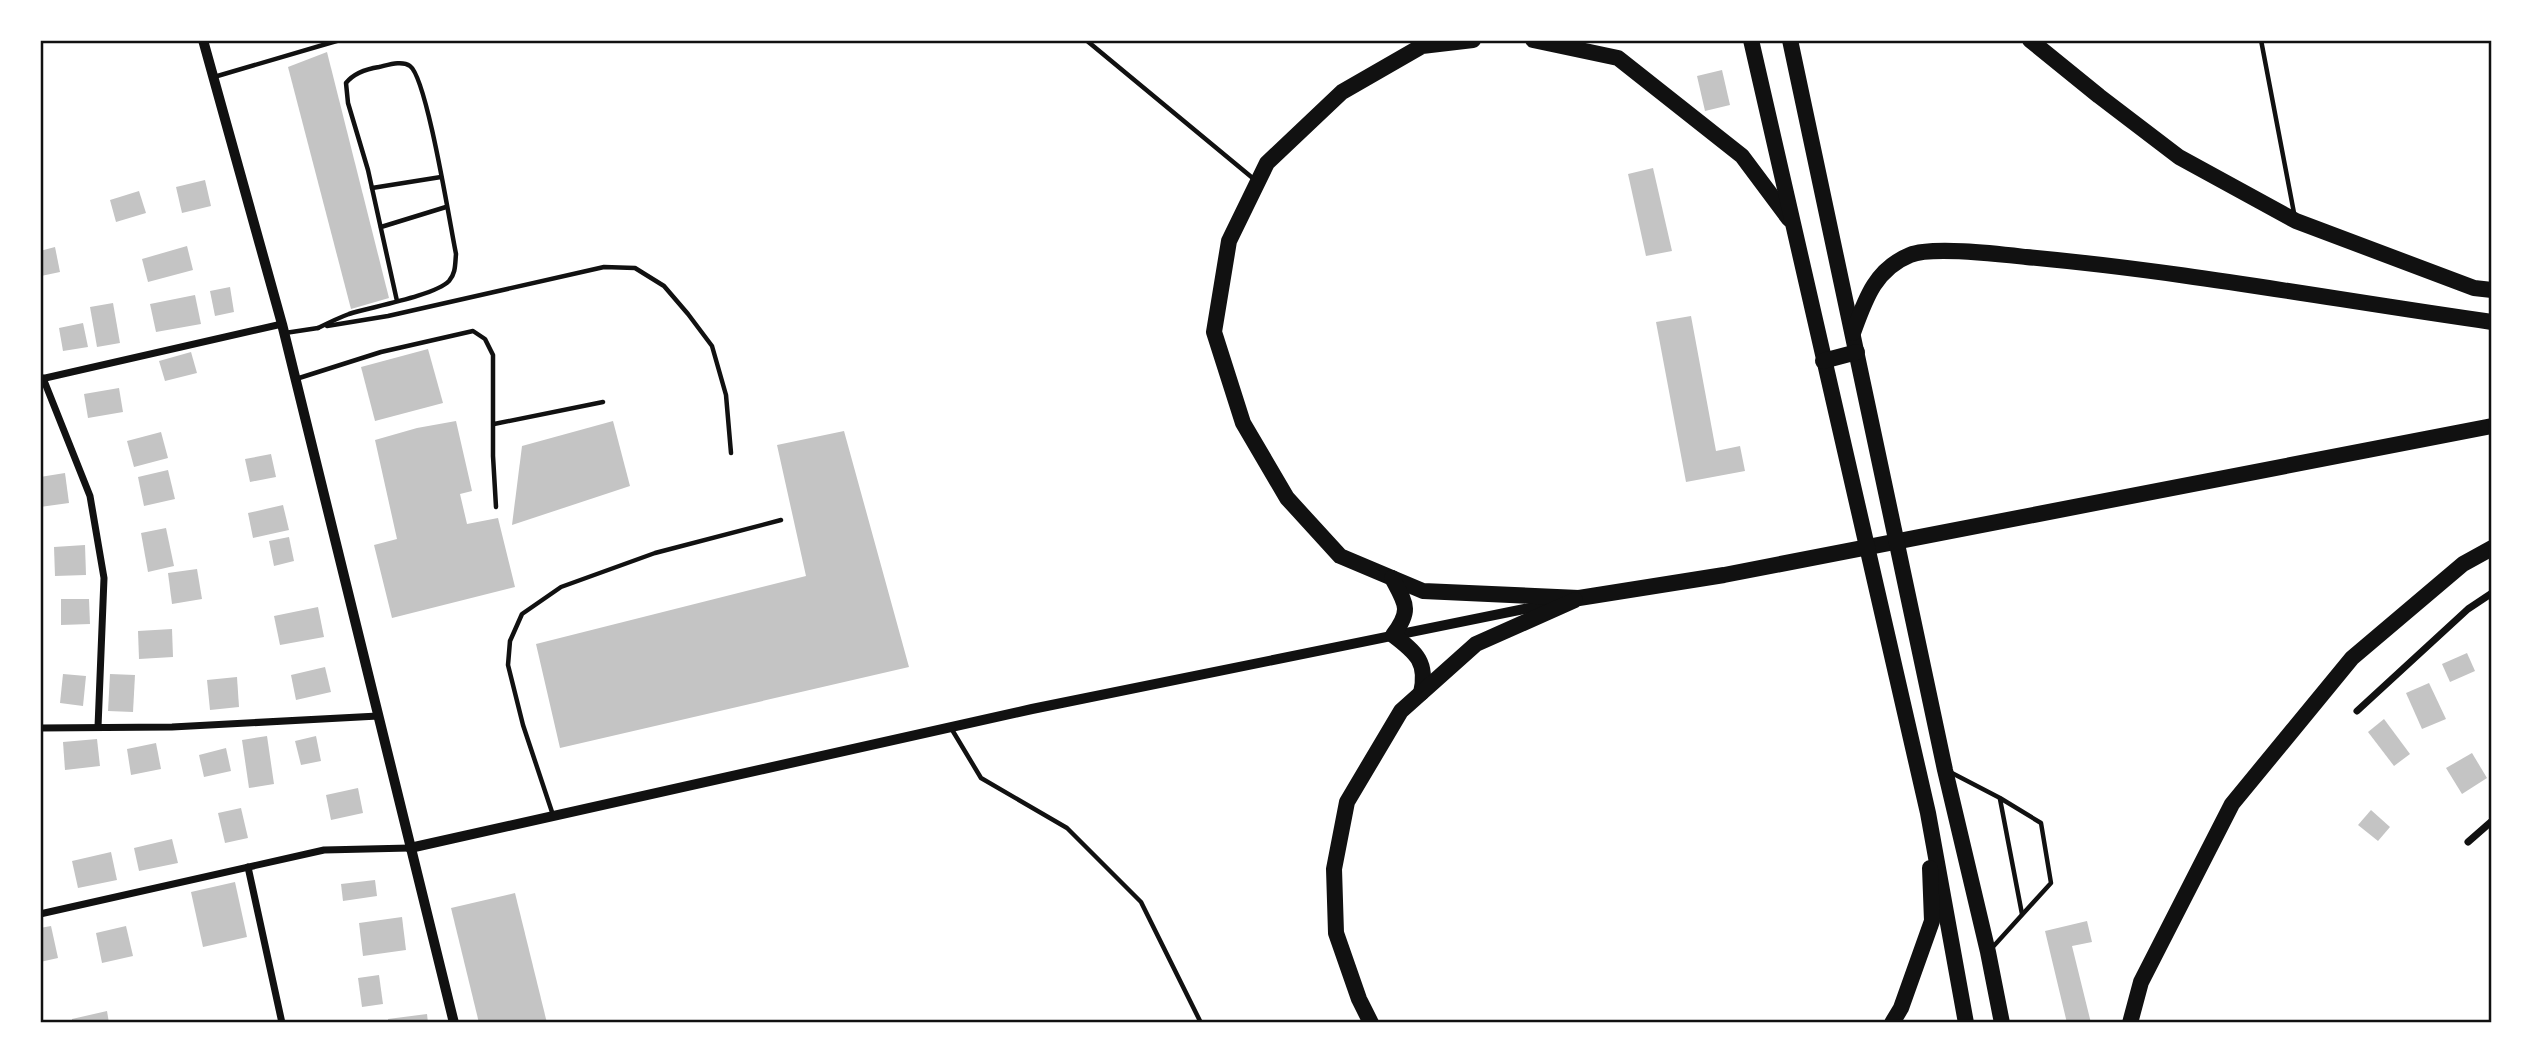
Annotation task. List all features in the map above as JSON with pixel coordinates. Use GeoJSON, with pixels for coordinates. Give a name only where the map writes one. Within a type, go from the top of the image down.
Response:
{"type":"FeatureCollection","features":[{"type":"Feature","properties":{"kind":"highway"},"geometry":{"type":"LineString","coordinates":[[1473,40],[1422,46],[1342,92],[1267,163],[1229,241],[1214,332],[1243,423],[1287,498],[1340,556],[1423,591],[1579,598],[1724,575],[2492,426]]}},
{"type":"Feature","properties":{"kind":"highway"},"geometry":{"type":"LineString","coordinates":[[1533,40],[1618,58],[1742,156],[1791,222]]}},
{"type":"Feature","properties":{"kind":"highway"},"geometry":{"type":"LineString","coordinates":[[1751,40],[1928,813],[1966,1023]]}},
{"type":"Feature","properties":{"kind":"highway"},"geometry":{"type":"LineString","coordinates":[[1790,40],[2002,1023]]}},
{"type":"Feature","properties":{"kind":"highway"},"geometry":{"type":"LineString","coordinates":[[2030,40],[2179,157],[2296,221],[2474,288],[2492,290]]}},
{"type":"Feature","properties":{"kind":"highway"},"geometry":{"type":"LineString","coordinates":[[1853,332],[1867,293],[1884,270],[1910,255],[1958,252],[2080,262],[2492,323]]}},
{"type":"Feature","properties":{"kind":"highway"},"geometry":{"type":"LineString","coordinates":[[1824,361],[1857,352]]}},
{"type":"Feature","properties":{"kind":"highway"},"geometry":{"type":"LineString","coordinates":[[2130,1023],[2141,982],[2232,804],[2352,658],[2463,565],[2492,548]]}},
{"type":"Feature","properties":{"kind":"highway"},"geometry":{"type":"LineString","coordinates":[[1392,578],[1407,605],[1404,620],[1393,635],[1409,647],[1421,662],[1425,676],[1421,693]]}},
{"type":"Feature","properties":{"kind":"highway"},"geometry":{"type":"LineString","coordinates":[[1371,1023],[1359,999],[1336,933],[1334,869],[1347,802],[1401,711],[1476,644],[1579,598]]}},
{"type":"Feature","properties":{"kind":"highway"},"geometry":{"type":"LineString","coordinates":[[1919,772],[1945,768]]}},
{"type":"Feature","properties":{"kind":"highway"},"geometry":{"type":"LineString","coordinates":[[1892,1023],[1901,1009],[1932,921],[1928,813]]}},
{"type":"Feature","properties":{"kind":"street"},"geometry":{"type":"LineString","coordinates":[[203,40],[283,329],[454,1023]]}},
{"type":"Feature","properties":{"kind":"street"},"geometry":{"type":"LineString","coordinates":[[98,727],[104,578],[90,496],[42,379],[283,329]]}},
{"type":"Feature","properties":{"kind":"street"},"geometry":{"type":"LineString","coordinates":[[2357,711],[2468,609],[2492,593]]}},
{"type":"Feature","properties":{"kind":"street"},"geometry":{"type":"LineString","coordinates":[[40,914],[324,850],[410,849],[950,727],[1579,598]]}},
{"type":"Feature","properties":{"kind":"street"},"geometry":{"type":"LineString","coordinates":[[40,728],[172,727],[378,716]]}},
{"type":"Feature","properties":{"kind":"street"},"geometry":{"type":"LineString","coordinates":[[2468,842],[2492,821]]}},
{"type":"Feature","properties":{"kind":"street"},"geometry":{"type":"LineString","coordinates":[[248,867],[282,1023]]}},
{"type":"Feature","properties":{"kind":"lane"},"geometry":{"type":"LineString","coordinates":[[214,77],[340,40]]}},
{"type":"Feature","properties":{"kind":"lane"},"geometry":{"type":"LineString","coordinates":[[1086,40],[1258,182]]}},
{"type":"Feature","properties":{"kind":"lane"},"geometry":{"type":"LineString","coordinates":[[2261,40],[2296,221]]}},
{"type":"Feature","properties":{"kind":"lane"},"geometry":{"type":"LineString","coordinates":[[318,328],[346,315],[397,301],[436,289],[449,281],[455,271],[456,254],[419,79],[413,67],[404,62],[371,68],[352,75],[346,83],[348,103],[372,188],[397,301]]}},
{"type":"Feature","properties":{"kind":"lane"},"geometry":{"type":"LineString","coordinates":[[372,188],[441,177]]}},
{"type":"Feature","properties":{"kind":"lane"},"geometry":{"type":"LineString","coordinates":[[381,228],[446,207]]}},
{"type":"Feature","properties":{"kind":"lane"},"geometry":{"type":"LineString","coordinates":[[283,329],[318,328],[388,316],[604,267],[635,268],[664,286],[712,346],[726,396],[730,453]]}},
{"type":"Feature","properties":{"kind":"lane"},"geometry":{"type":"LineString","coordinates":[[296,380],[381,352],[473,331],[485,339],[493,355],[496,508]]}},
{"type":"Feature","properties":{"kind":"lane"},"geometry":{"type":"LineString","coordinates":[[494,424],[603,402]]}},
{"type":"Feature","properties":{"kind":"lane"},"geometry":{"type":"LineString","coordinates":[[554,816],[523,725],[508,665],[510,641],[522,614],[561,587],[572,583],[655,553],[781,520]]}},
{"type":"Feature","properties":{"kind":"lane"},"geometry":{"type":"LineString","coordinates":[[950,727],[981,778],[1067,828],[1141,902],[1202,1023]]}},
{"type":"Feature","properties":{"kind":"lane"},"geometry":{"type":"LineString","coordinates":[[1945,768],[2041,824],[2050,883],[1988,952]]}},
{"type":"Feature","properties":{"kind":"lane"},"geometry":{"type":"LineString","coordinates":[[2000,798],[2022,914]]}},
{"type":"Feature","properties":{"kind":"building"},"geometry":{"type":"Polygon","coordinates":[[[327,52],[389,298],[351,309],[288,67],[327,52]]]}},
{"type":"Feature","properties":{"kind":"building"},"geometry":{"type":"Polygon","coordinates":[[[1722,70],[1730,105],[1705,111],[1697,76],[1722,70]]]}},
{"type":"Feature","properties":{"kind":"building"},"geometry":{"type":"Polygon","coordinates":[[[1653,168],[1672,251],[1646,256],[1628,174],[1653,168]]]}},
{"type":"Feature","properties":{"kind":"building"},"geometry":{"type":"Polygon","coordinates":[[[205,180],[211,206],[182,213],[176,187],[205,180]]]}},
{"type":"Feature","properties":{"kind":"building"},"geometry":{"type":"Polygon","coordinates":[[[139,191],[146,213],[116,222],[110,200],[139,191]]]}},
{"type":"Feature","properties":{"kind":"building"},"geometry":{"type":"Polygon","coordinates":[[[187,246],[193,270],[148,282],[142,259],[187,246]]]}},
{"type":"Feature","properties":{"kind":"building"},"geometry":{"type":"Polygon","coordinates":[[[55,247],[60,272],[41,276],[40,251],[55,247]]]}},
{"type":"Feature","properties":{"kind":"building"},"geometry":{"type":"Polygon","coordinates":[[[230,287],[234,312],[215,316],[210,291],[230,287]]]}},
{"type":"Feature","properties":{"kind":"building"},"geometry":{"type":"Polygon","coordinates":[[[195,295],[201,324],[156,332],[150,304],[195,295]]]}},
{"type":"Feature","properties":{"kind":"building"},"geometry":{"type":"Polygon","coordinates":[[[113,303],[120,343],[97,347],[90,307],[113,303]]]}},
{"type":"Feature","properties":{"kind":"building"},"geometry":{"type":"Polygon","coordinates":[[[1691,316],[1716,451],[1740,446],[1745,471],[1686,482],[1656,322],[1691,316]]]}},
{"type":"Feature","properties":{"kind":"building"},"geometry":{"type":"Polygon","coordinates":[[[83,323],[88,347],[63,351],[59,328],[83,323]]]}},
{"type":"Feature","properties":{"kind":"building"},"geometry":{"type":"Polygon","coordinates":[[[428,349],[443,403],[375,421],[361,367],[428,349]]]}},
{"type":"Feature","properties":{"kind":"building"},"geometry":{"type":"Polygon","coordinates":[[[191,352],[197,373],[165,381],[159,361],[191,352]]]}},
{"type":"Feature","properties":{"kind":"building"},"geometry":{"type":"Polygon","coordinates":[[[119,388],[123,412],[88,418],[84,394],[119,388]]]}},
{"type":"Feature","properties":{"kind":"building"},"geometry":{"type":"Polygon","coordinates":[[[456,421],[472,491],[460,494],[467,524],[498,518],[515,587],[392,618],[374,545],[397,539],[375,440],[456,421]]]}},
{"type":"Feature","properties":{"kind":"building"},"geometry":{"type":"Polygon","coordinates":[[[613,421],[630,486],[512,525],[522,446],[613,421]]]}},
{"type":"Feature","properties":{"kind":"building"},"geometry":{"type":"Polygon","coordinates":[[[844,431],[909,667],[560,748],[536,644],[806,576],[777,445],[844,431]]]}},
{"type":"Feature","properties":{"kind":"building"},"geometry":{"type":"Polygon","coordinates":[[[161,432],[168,458],[134,467],[127,441],[161,432]]]}},
{"type":"Feature","properties":{"kind":"building"},"geometry":{"type":"Polygon","coordinates":[[[271,454],[276,477],[250,482],[245,459],[271,454]]]}},
{"type":"Feature","properties":{"kind":"building"},"geometry":{"type":"Polygon","coordinates":[[[168,470],[175,499],[144,506],[138,477],[168,470]]]}},
{"type":"Feature","properties":{"kind":"building"},"geometry":{"type":"Polygon","coordinates":[[[65,473],[69,503],[40,507],[40,477],[65,473]]]}},
{"type":"Feature","properties":{"kind":"building"},"geometry":{"type":"Polygon","coordinates":[[[283,505],[289,530],[253,538],[248,513],[283,505]]]}},
{"type":"Feature","properties":{"kind":"building"},"geometry":{"type":"Polygon","coordinates":[[[166,528],[174,566],[148,572],[141,533],[166,528]]]}},
{"type":"Feature","properties":{"kind":"building"},"geometry":{"type":"Polygon","coordinates":[[[289,537],[294,561],[274,566],[269,541],[289,537]]]}},
{"type":"Feature","properties":{"kind":"building"},"geometry":{"type":"Polygon","coordinates":[[[85,545],[86,575],[55,576],[54,547],[85,545]]]}},
{"type":"Feature","properties":{"kind":"building"},"geometry":{"type":"Polygon","coordinates":[[[197,569],[202,599],[172,604],[168,573],[197,569]]]}},
{"type":"Feature","properties":{"kind":"building"},"geometry":{"type":"Polygon","coordinates":[[[61,599],[89,599],[90,624],[61,625],[61,599]]]}},
{"type":"Feature","properties":{"kind":"building"},"geometry":{"type":"Polygon","coordinates":[[[318,607],[324,637],[280,645],[274,616],[318,607]]]}},
{"type":"Feature","properties":{"kind":"building"},"geometry":{"type":"Polygon","coordinates":[[[172,629],[173,657],[139,659],[138,631],[172,629]]]}},
{"type":"Feature","properties":{"kind":"building"},"geometry":{"type":"Polygon","coordinates":[[[2467,653],[2475,671],[2450,682],[2442,664],[2467,653]]]}},
{"type":"Feature","properties":{"kind":"building"},"geometry":{"type":"Polygon","coordinates":[[[325,667],[331,692],[296,700],[291,675],[325,667]]]}},
{"type":"Feature","properties":{"kind":"building"},"geometry":{"type":"Polygon","coordinates":[[[63,674],[86,676],[83,706],[60,703],[63,674]]]}},
{"type":"Feature","properties":{"kind":"building"},"geometry":{"type":"Polygon","coordinates":[[[110,674],[135,675],[133,712],[108,711],[110,674]]]}},
{"type":"Feature","properties":{"kind":"building"},"geometry":{"type":"Polygon","coordinates":[[[237,677],[239,707],[210,710],[207,680],[237,677]]]}},
{"type":"Feature","properties":{"kind":"building"},"geometry":{"type":"Polygon","coordinates":[[[2429,683],[2446,719],[2422,729],[2406,693],[2429,683]]]}},
{"type":"Feature","properties":{"kind":"building"},"geometry":{"type":"Polygon","coordinates":[[[2384,719],[2410,754],[2394,766],[2368,732],[2384,719]]]}},
{"type":"Feature","properties":{"kind":"building"},"geometry":{"type":"Polygon","coordinates":[[[267,736],[274,784],[249,788],[242,740],[267,736]]]}},
{"type":"Feature","properties":{"kind":"building"},"geometry":{"type":"Polygon","coordinates":[[[316,736],[321,761],[301,765],[295,741],[316,736]]]}},
{"type":"Feature","properties":{"kind":"building"},"geometry":{"type":"Polygon","coordinates":[[[97,739],[100,766],[65,770],[63,742],[97,739]]]}},
{"type":"Feature","properties":{"kind":"building"},"geometry":{"type":"Polygon","coordinates":[[[156,743],[161,769],[131,775],[127,749],[156,743]]]}},
{"type":"Feature","properties":{"kind":"building"},"geometry":{"type":"Polygon","coordinates":[[[226,748],[231,771],[204,777],[199,755],[226,748]]]}},
{"type":"Feature","properties":{"kind":"building"},"geometry":{"type":"Polygon","coordinates":[[[2472,753],[2487,778],[2462,794],[2446,768],[2472,753]]]}},
{"type":"Feature","properties":{"kind":"building"},"geometry":{"type":"Polygon","coordinates":[[[358,788],[363,813],[331,820],[326,795],[358,788]]]}},
{"type":"Feature","properties":{"kind":"building"},"geometry":{"type":"Polygon","coordinates":[[[241,808],[248,838],[225,843],[218,813],[241,808]]]}},
{"type":"Feature","properties":{"kind":"building"},"geometry":{"type":"Polygon","coordinates":[[[2371,810],[2390,827],[2378,841],[2358,825],[2371,810]]]}},
{"type":"Feature","properties":{"kind":"building"},"geometry":{"type":"Polygon","coordinates":[[[172,839],[178,863],[139,871],[134,848],[172,839]]]}},
{"type":"Feature","properties":{"kind":"building"},"geometry":{"type":"Polygon","coordinates":[[[111,852],[117,880],[78,888],[72,861],[111,852]]]}},
{"type":"Feature","properties":{"kind":"building"},"geometry":{"type":"Polygon","coordinates":[[[375,880],[377,896],[343,901],[341,884],[375,880]]]}},
{"type":"Feature","properties":{"kind":"building"},"geometry":{"type":"Polygon","coordinates":[[[235,882],[247,937],[203,947],[191,892],[235,882]]]}},
{"type":"Feature","properties":{"kind":"building"},"geometry":{"type":"Polygon","coordinates":[[[515,893],[547,1023],[479,1023],[451,908],[515,893]]]}},
{"type":"Feature","properties":{"kind":"building"},"geometry":{"type":"Polygon","coordinates":[[[402,917],[406,950],[363,956],[359,923],[402,917]]]}},
{"type":"Feature","properties":{"kind":"building"},"geometry":{"type":"Polygon","coordinates":[[[2087,921],[2092,942],[2072,946],[2091,1023],[2067,1023],[2045,931],[2087,921]]]}},
{"type":"Feature","properties":{"kind":"building"},"geometry":{"type":"Polygon","coordinates":[[[51,926],[58,958],[40,962],[40,928],[51,926]]]}},
{"type":"Feature","properties":{"kind":"building"},"geometry":{"type":"Polygon","coordinates":[[[126,926],[133,956],[102,963],[96,933],[126,926]]]}},
{"type":"Feature","properties":{"kind":"building"},"geometry":{"type":"Polygon","coordinates":[[[379,975],[383,1004],[362,1007],[358,978],[379,975]]]}},
{"type":"Feature","properties":{"kind":"building"},"geometry":{"type":"Polygon","coordinates":[[[107,1011],[109,1023],[72,1023],[72,1019],[107,1011]]]}},
{"type":"Feature","properties":{"kind":"building"},"geometry":{"type":"Polygon","coordinates":[[[427,1014],[428,1023],[388,1023],[388,1019],[427,1014]]]}}]}
